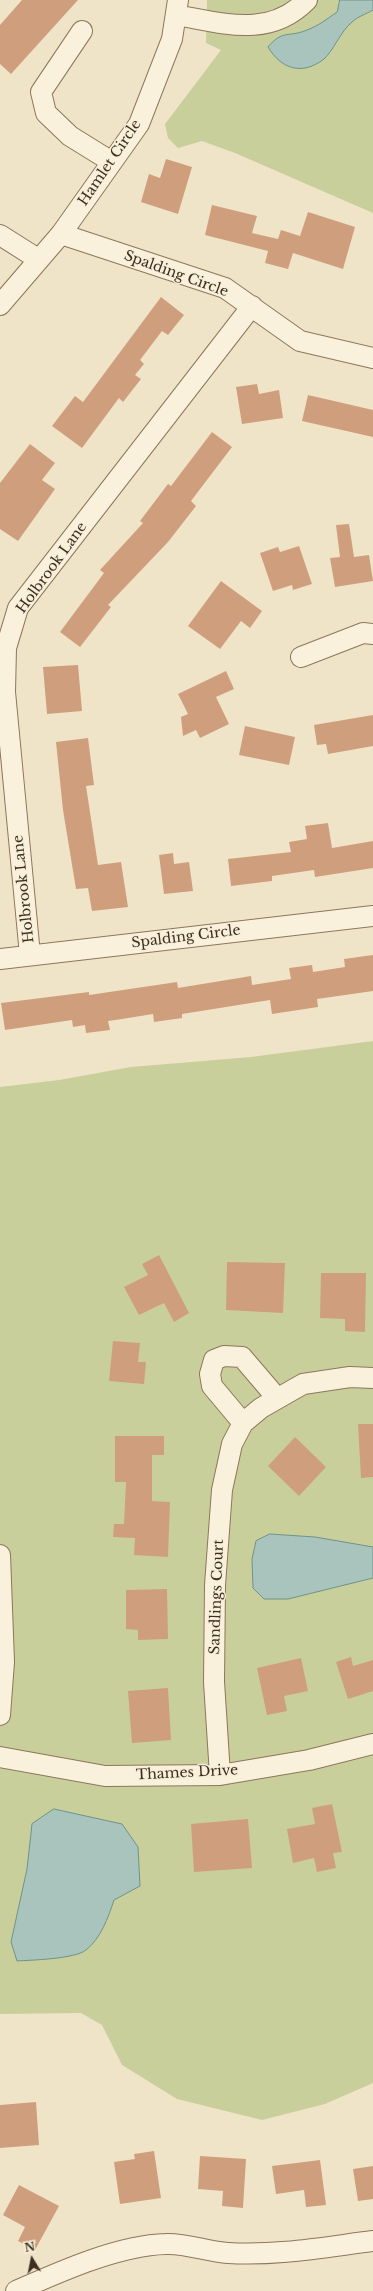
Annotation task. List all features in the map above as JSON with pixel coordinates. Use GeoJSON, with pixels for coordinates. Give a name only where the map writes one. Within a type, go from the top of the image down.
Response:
{"type":"FeatureCollection","features":[{"type":"Feature","properties":{"kind":"street"},"geometry":{"type":"LineString","coordinates":[[177,7],[253,26],[277,21],[295,12],[307,0]]}},
{"type":"Feature","properties":{"kind":"street","name":"Hamlet Circle"},"geometry":{"type":"LineString","coordinates":[[0,305],[61,234],[139,124],[172,39],[177,7]]}},
{"type":"Feature","properties":{"kind":"street"},"geometry":{"type":"LineString","coordinates":[[82,31],[41,92],[46,113],[70,136],[112,162]]}},
{"type":"Feature","properties":{"kind":"street","name":"Spalding Circle"},"geometry":{"type":"LineString","coordinates":[[61,234],[225,288],[300,341],[373,358]]}},
{"type":"Feature","properties":{"kind":"street"},"geometry":{"type":"LineString","coordinates":[[0,235],[38,259]]}},
{"type":"Feature","properties":{"kind":"street","name":"Holbrook Lane"},"geometry":{"type":"LineString","coordinates":[[30,955],[4,692],[6,648],[18,608],[252,306]]}},
{"type":"Feature","properties":{"kind":"street"},"geometry":{"type":"LineString","coordinates":[[301,657],[362,633],[373,634]]}},
{"type":"Feature","properties":{"kind":"street","name":"Spalding Circle"},"geometry":{"type":"LineString","coordinates":[[0,959],[373,916]]}},
{"type":"Feature","properties":{"kind":"street"},"geometry":{"type":"LineString","coordinates":[[243,1423],[212,1386],[210,1374],[214,1360],[224,1356],[242,1357],[277,1398]]}},
{"type":"Feature","properties":{"kind":"street","name":"Sandlings Court"},"geometry":{"type":"LineString","coordinates":[[220,1775],[214,1682],[215,1585],[222,1490],[232,1444],[243,1423],[277,1398],[303,1384],[350,1377],[373,1378]]}},
{"type":"Feature","properties":{"kind":"street"},"geometry":{"type":"LineString","coordinates":[[0,1555],[4,1662],[0,1715]]}},
{"type":"Feature","properties":{"kind":"street","name":"Thames Drive"},"geometry":{"type":"LineString","coordinates":[[0,1757],[105,1776],[220,1775],[309,1760],[373,1744]]}},
{"type":"Feature","properties":{"kind":"street"},"geometry":{"type":"LineString","coordinates":[[16,2291],[53,2274],[130,2248],[166,2244],[227,2253],[277,2253],[373,2241]]}},
{"type":"Feature","properties":{"kind":"green space"},"geometry":{"type":"Polygon","coordinates":[[[207,0],[373,0],[373,213],[235,153],[202,141],[178,148],[168,138],[165,124],[221,50],[206,43],[207,0]]]}},
{"type":"Feature","properties":{"kind":"green space"},"geometry":{"type":"Polygon","coordinates":[[[373,1041],[373,2083],[325,2104],[262,2120],[177,2099],[122,2065],[102,2025],[81,2013],[0,2014],[0,1087],[59,1080],[131,1067],[251,1057],[373,1041]]]}},
{"type":"Feature","properties":{"kind":"water"},"geometry":{"type":"Polygon","coordinates":[[[340,0],[373,0],[373,10],[354,20],[348,26],[324,59],[308,67],[293,68],[279,61],[273,55],[268,47],[273,41],[282,36],[311,28],[322,22],[337,12],[340,0]]]}},
{"type":"Feature","properties":{"kind":"water"},"geometry":{"type":"Polygon","coordinates":[[[270,1534],[315,1537],[373,1547],[373,1578],[288,1599],[264,1599],[253,1588],[252,1559],[256,1541],[270,1534]]]}},
{"type":"Feature","properties":{"kind":"water"},"geometry":{"type":"Polygon","coordinates":[[[54,1809],[122,1824],[138,1847],[140,1886],[114,1900],[100,1934],[86,1950],[63,1957],[17,1961],[11,1942],[27,1869],[32,1824],[54,1809]]]}},
{"type":"Feature","properties":{"kind":"building"},"geometry":{"type":"Polygon","coordinates":[[[22,0],[78,0],[11,74],[0,64],[0,25],[22,0]]]}},
{"type":"Feature","properties":{"kind":"building"},"geometry":{"type":"Polygon","coordinates":[[[166,159],[192,167],[178,214],[141,202],[149,174],[160,178],[166,159]]]}},
{"type":"Feature","properties":{"kind":"building"},"geometry":{"type":"Polygon","coordinates":[[[212,205],[257,216],[252,233],[278,239],[281,230],[300,236],[308,212],[355,227],[343,269],[293,253],[288,269],[265,263],[268,251],[205,235],[212,205]]]}},
{"type":"Feature","properties":{"kind":"building"},"geometry":{"type":"Polygon","coordinates":[[[161,297],[184,315],[168,335],[162,331],[140,360],[144,364],[135,375],[141,379],[123,402],[119,398],[82,448],[52,426],[75,396],[83,402],[161,297]]]}},
{"type":"Feature","properties":{"kind":"building"},"geometry":{"type":"Polygon","coordinates":[[[257,384],[259,394],[279,390],[283,418],[242,424],[236,387],[257,384]]]}},
{"type":"Feature","properties":{"kind":"building"},"geometry":{"type":"Polygon","coordinates":[[[308,395],[373,410],[373,437],[302,421],[308,395]]]}},
{"type":"Feature","properties":{"kind":"building"},"geometry":{"type":"Polygon","coordinates":[[[212,432],[232,447],[191,501],[196,506],[168,542],[108,605],[111,607],[80,647],[60,632],[104,573],[100,570],[143,523],[140,521],[168,484],[171,486],[212,432]]]}},
{"type":"Feature","properties":{"kind":"building"},"geometry":{"type":"Polygon","coordinates":[[[30,444],[55,463],[42,480],[55,489],[18,541],[0,529],[0,483],[30,444]]]}},
{"type":"Feature","properties":{"kind":"building"},"geometry":{"type":"Polygon","coordinates":[[[349,524],[354,557],[369,555],[373,581],[335,587],[330,558],[340,557],[336,525],[349,524]]]}},
{"type":"Feature","properties":{"kind":"building"},"geometry":{"type":"Polygon","coordinates":[[[299,546],[312,584],[293,590],[292,585],[273,591],[260,553],[278,547],[280,552],[299,546]]]}},
{"type":"Feature","properties":{"kind":"building"},"geometry":{"type":"Polygon","coordinates":[[[221,581],[262,611],[250,628],[241,621],[220,649],[188,626],[221,581]]]}},
{"type":"Feature","properties":{"kind":"building"},"geometry":{"type":"Polygon","coordinates":[[[78,665],[82,711],[47,714],[43,667],[78,665]]]}},
{"type":"Feature","properties":{"kind":"building"},"geometry":{"type":"Polygon","coordinates":[[[226,671],[234,689],[216,697],[229,724],[200,738],[196,730],[183,736],[181,717],[188,714],[178,694],[226,671]]]}},
{"type":"Feature","properties":{"kind":"building"},"geometry":{"type":"Polygon","coordinates":[[[373,715],[373,746],[328,754],[326,744],[317,745],[314,725],[373,715]]]}},
{"type":"Feature","properties":{"kind":"building"},"geometry":{"type":"Polygon","coordinates":[[[245,726],[295,737],[289,765],[239,755],[245,726]]]}},
{"type":"Feature","properties":{"kind":"building"},"geometry":{"type":"Polygon","coordinates":[[[88,738],[94,785],[86,786],[98,865],[121,862],[128,907],[92,911],[88,888],[76,889],[63,810],[56,742],[88,738]]]}},
{"type":"Feature","properties":{"kind":"building"},"geometry":{"type":"Polygon","coordinates":[[[328,823],[332,848],[373,841],[373,868],[315,877],[314,870],[272,876],[272,881],[231,886],[228,859],[291,852],[289,842],[307,839],[305,826],[328,823]]]}},
{"type":"Feature","properties":{"kind":"building"},"geometry":{"type":"Polygon","coordinates":[[[173,853],[174,864],[189,862],[193,891],[164,894],[159,855],[173,853]]]}},
{"type":"Feature","properties":{"kind":"building"},"geometry":{"type":"Polygon","coordinates":[[[373,955],[373,991],[317,999],[318,1007],[272,1014],[270,1000],[182,1014],[182,1018],[154,1022],[153,1014],[108,1021],[110,1030],[86,1033],[85,1025],[73,1027],[72,1020],[5,1030],[1,1003],[89,992],[89,995],[177,982],[178,988],[251,976],[252,985],[291,979],[289,968],[312,965],[313,972],[345,967],[344,959],[373,955]]]}},
{"type":"Feature","properties":{"kind":"building"},"geometry":{"type":"Polygon","coordinates":[[[159,1255],[189,1313],[174,1322],[164,1303],[139,1315],[124,1287],[148,1275],[142,1264],[159,1255]]]}},
{"type":"Feature","properties":{"kind":"building"},"geometry":{"type":"Polygon","coordinates":[[[227,1262],[285,1263],[283,1313],[226,1310],[227,1262]]]}},
{"type":"Feature","properties":{"kind":"building"},"geometry":{"type":"Polygon","coordinates":[[[321,1273],[366,1273],[365,1332],[345,1331],[345,1319],[320,1318],[321,1273]]]}},
{"type":"Feature","properties":{"kind":"building"},"geometry":{"type":"Polygon","coordinates":[[[113,1341],[140,1343],[138,1362],[146,1362],[144,1384],[109,1381],[113,1341]]]}},
{"type":"Feature","properties":{"kind":"building"},"geometry":{"type":"Polygon","coordinates":[[[358,1424],[373,1424],[373,1477],[361,1478],[358,1424]]]}},
{"type":"Feature","properties":{"kind":"building"},"geometry":{"type":"Polygon","coordinates":[[[115,1436],[164,1436],[164,1455],[152,1455],[152,1501],[170,1502],[168,1557],[134,1555],[135,1538],[113,1537],[114,1524],[124,1524],[126,1482],[115,1482],[115,1436]]]}},
{"type":"Feature","properties":{"kind":"building"},"geometry":{"type":"Polygon","coordinates":[[[295,1437],[326,1467],[299,1496],[268,1466],[295,1437]]]}},
{"type":"Feature","properties":{"kind":"building"},"geometry":{"type":"Polygon","coordinates":[[[167,1589],[168,1639],[138,1640],[138,1630],[126,1629],[126,1590],[167,1589]]]}},
{"type":"Feature","properties":{"kind":"building"},"geometry":{"type":"Polygon","coordinates":[[[351,1657],[353,1666],[373,1660],[373,1691],[348,1699],[336,1662],[351,1657]]]}},
{"type":"Feature","properties":{"kind":"building"},"geometry":{"type":"Polygon","coordinates":[[[301,1658],[308,1691],[284,1696],[287,1711],[267,1715],[257,1668],[301,1658]]]}},
{"type":"Feature","properties":{"kind":"building"},"geometry":{"type":"Polygon","coordinates":[[[168,1688],[171,1740],[132,1743],[128,1691],[168,1688]]]}},
{"type":"Feature","properties":{"kind":"building"},"geometry":{"type":"Polygon","coordinates":[[[332,1804],[342,1852],[333,1853],[336,1868],[317,1872],[314,1858],[293,1863],[287,1829],[315,1824],[312,1808],[332,1804]]]}},
{"type":"Feature","properties":{"kind":"building"},"geometry":{"type":"Polygon","coordinates":[[[248,1819],[252,1868],[194,1872],[191,1824],[248,1819]]]}},
{"type":"Feature","properties":{"kind":"building"},"geometry":{"type":"Polygon","coordinates":[[[36,2102],[39,2145],[0,2148],[0,2105],[36,2102]]]}},
{"type":"Feature","properties":{"kind":"building"},"geometry":{"type":"Polygon","coordinates":[[[154,2151],[161,2198],[120,2204],[114,2162],[135,2159],[134,2154],[154,2151]]]}},
{"type":"Feature","properties":{"kind":"building"},"geometry":{"type":"Polygon","coordinates":[[[200,2156],[246,2159],[243,2208],[222,2206],[223,2191],[198,2189],[200,2156]]]}},
{"type":"Feature","properties":{"kind":"building"},"geometry":{"type":"Polygon","coordinates":[[[320,2160],[326,2205],[306,2207],[304,2190],[276,2194],[272,2166],[320,2160]]]}},
{"type":"Feature","properties":{"kind":"building"},"geometry":{"type":"Polygon","coordinates":[[[373,2166],[373,2199],[358,2201],[353,2169],[373,2166]]]}},
{"type":"Feature","properties":{"kind":"building"},"geometry":{"type":"Polygon","coordinates":[[[19,2185],[59,2206],[35,2250],[18,2241],[25,2227],[3,2215],[19,2185]]]}}]}
